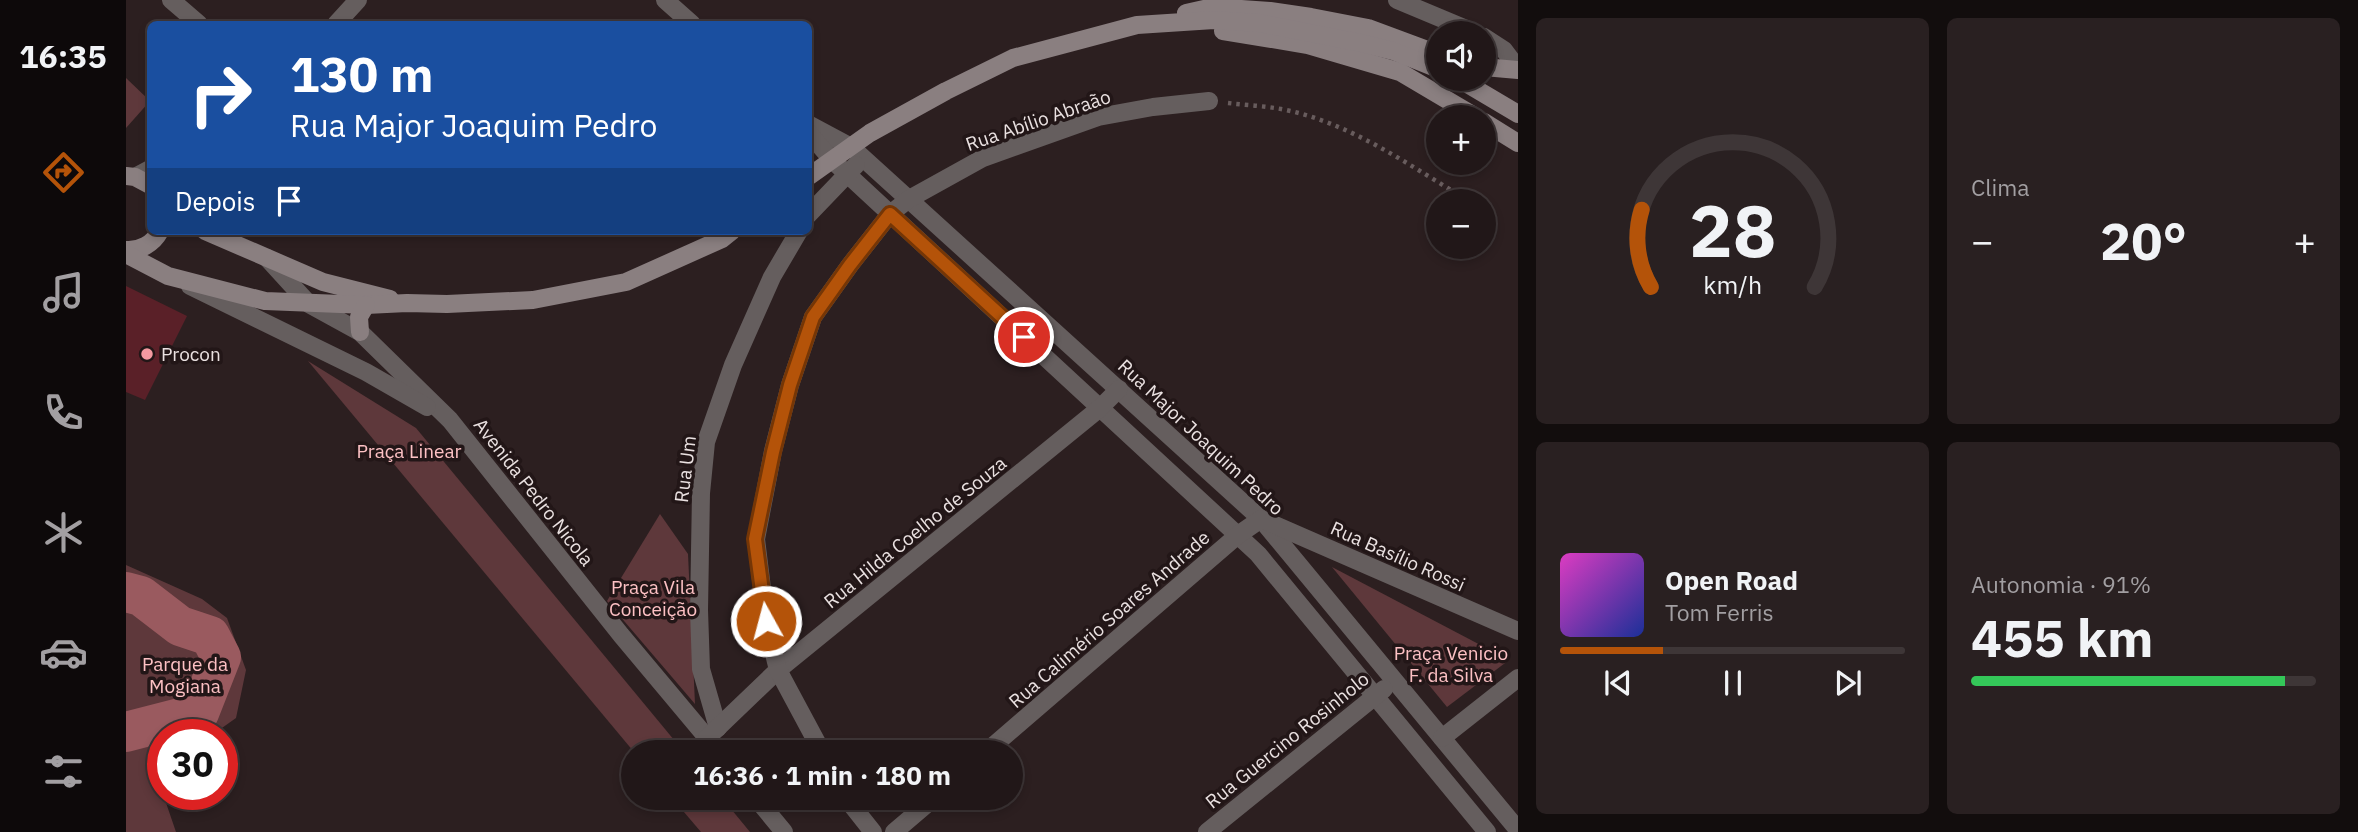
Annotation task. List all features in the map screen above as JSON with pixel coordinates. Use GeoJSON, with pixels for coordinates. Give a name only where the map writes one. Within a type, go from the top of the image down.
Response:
{"type":"FeatureCollection","features":[{"type":"Feature","properties":{"kind":"main road"},"geometry":{"type":"LineString","coordinates":[[1164,23],[1181,14],[1213,7],[1270,11],[1368,28],[1426,50]]}},
{"type":"Feature","properties":{"kind":"main road"},"geometry":{"type":"LineString","coordinates":[[812,174],[832,160],[857,152],[870,133],[946,90],[1013,58],[1137,26],[1214,20],[1259,23],[1361,43],[1393,51],[1426,64]]}},
{"type":"Feature","properties":{"kind":"main road"},"geometry":{"type":"LineString","coordinates":[[1164,23],[1308,45],[1400,72],[1456,105]]}},
{"type":"Feature","properties":{"kind":"main road"},"geometry":{"type":"LineString","coordinates":[[1496,68],[1518,70]]}},
{"type":"Feature","properties":{"kind":"main road"},"geometry":{"type":"LineString","coordinates":[[1479,91],[1518,114]]}},
{"type":"Feature","properties":{"kind":"main road"},"geometry":{"type":"LineString","coordinates":[[1496,129],[1518,143]]}},
{"type":"Feature","properties":{"kind":"main road"},"geometry":{"type":"LineString","coordinates":[[126,252],[147,246],[157,235]]}},
{"type":"Feature","properties":{"kind":"main road"},"geometry":{"type":"LineString","coordinates":[[214,235],[323,282],[407,303]]}},
{"type":"Feature","properties":{"kind":"main road"},"geometry":{"type":"LineString","coordinates":[[126,252],[168,276],[265,301],[366,305],[447,304],[533,300],[626,282],[728,235]]}},
{"type":"Feature","properties":{"kind":"main road"},"geometry":{"type":"LineString","coordinates":[[360,332],[359,317],[366,305]]}},
{"type":"Feature","properties":{"kind":"street"},"geometry":{"type":"LineString","coordinates":[[171,0],[196,21]]}},
{"type":"Feature","properties":{"kind":"street"},"geometry":{"type":"LineString","coordinates":[[339,21],[358,0]]}},
{"type":"Feature","properties":{"kind":"street"},"geometry":{"type":"LineString","coordinates":[[665,0],[689,21]]}},
{"type":"Feature","properties":{"kind":"street"},"geometry":{"type":"LineString","coordinates":[[1397,0],[1447,21]]}},
{"type":"Feature","properties":{"kind":"street"},"geometry":{"type":"LineString","coordinates":[[1496,45],[1504,50],[1518,70]]}},
{"type":"Feature","properties":{"kind":"street","name":"Rua Abílio Abraão"},"geometry":{"type":"LineString","coordinates":[[816,740],[778,670],[766,621],[755,539],[790,385],[813,317],[890,214],[909,199],[983,158],[1098,117],[1209,101]]}},
{"type":"Feature","properties":{"kind":"street","name":"Rua Major Joaquim Pedro"},"geometry":{"type":"LineString","coordinates":[[812,126],[857,152],[1261,519],[1518,830]]}},
{"type":"Feature","properties":{"kind":"street"},"geometry":{"type":"LineString","coordinates":[[812,137],[832,160],[1258,554],[1487,832]]}},
{"type":"Feature","properties":{"kind":"street"},"geometry":{"type":"LineString","coordinates":[[812,211],[846,173],[857,152]]}},
{"type":"Feature","properties":{"kind":"street","name":"Rua Um"},"geometry":{"type":"LineString","coordinates":[[713,733],[701,669],[700,646],[701,493],[706,442],[733,365],[772,277],[797,235]]}},
{"type":"Feature","properties":{"kind":"street","name":"Avenida Pedro Nicola"},"geometry":{"type":"LineString","coordinates":[[267,258],[309,304],[360,332],[450,420],[621,635],[713,733],[715,740]]}},
{"type":"Feature","properties":{"kind":"street","name":"Avenida Pedro Nicola"},"geometry":{"type":"LineString","coordinates":[[168,276],[366,372],[450,420]]}},
{"type":"Feature","properties":{"kind":"street","name":"Rua Hilda Coelho de Souza"},"geometry":{"type":"LineString","coordinates":[[713,733],[778,670],[1100,408],[1119,389]]}},
{"type":"Feature","properties":{"kind":"street","name":"Rua Calimério Soares Andrade"},"geometry":{"type":"LineString","coordinates":[[1000,740],[1261,519]]}},
{"type":"Feature","properties":{"kind":"street","name":"Rua Basílio Rossi"},"geometry":{"type":"LineString","coordinates":[[1261,519],[1518,631]]}},
{"type":"Feature","properties":{"kind":"street"},"geometry":{"type":"LineString","coordinates":[[1443,738],[1518,678]]}},
{"type":"Feature","properties":{"kind":"street","name":"Rua Guercino Rosinholo"},"geometry":{"type":"LineString","coordinates":[[1218,829],[1394,680]]}},
{"type":"Feature","properties":{"kind":"street"},"geometry":{"type":"LineString","coordinates":[[766,810],[784,832]]}},
{"type":"Feature","properties":{"kind":"street"},"geometry":{"type":"LineString","coordinates":[[856,810],[873,832]]}},
{"type":"Feature","properties":{"kind":"street"},"geometry":{"type":"LineString","coordinates":[[894,832],[920,810]]}},
{"type":"Feature","properties":{"kind":"path"},"geometry":{"type":"LineString","coordinates":[[1209,101],[1282,109],[1339,127],[1449,189]]}},
{"type":"Feature","properties":{"kind":"green space"},"geometry":{"type":"Polygon","coordinates":[[[126,78],[147,98],[147,104],[126,128],[126,78]]]}},
{"type":"Feature","properties":{"kind":"green space","name":"Praça Linear"},"geometry":{"type":"Polygon","coordinates":[[[308,361],[416,428],[674,740],[624,740],[308,361]]]}},
{"type":"Feature","properties":{"kind":"green space","name":"Praça Vila Conceição"},"geometry":{"type":"Polygon","coordinates":[[[660,514],[688,554],[695,704],[607,601],[660,514]]]}},
{"type":"Feature","properties":{"kind":"green space","name":"Parque da Mogiana"},"geometry":{"type":"Polygon","coordinates":[[[126,565],[202,599],[227,618],[246,670],[235,719],[147,719],[147,810],[168,810],[176,832],[126,832],[126,565]]]}},
{"type":"Feature","properties":{"kind":"green space","name":"Praça Venicio F. da Silva"},"geometry":{"type":"Polygon","coordinates":[[[1332,567],[1509,660],[1447,707],[1332,567]]]}},
{"type":"Feature","properties":{"kind":"green space"},"geometry":{"type":"Polygon","coordinates":[[[682,810],[732,810],[750,832],[701,832],[682,810]]]}},
{"type":"Feature","properties":{"kind":"building","name":"Procon"},"geometry":{"type":"Polygon","coordinates":[[[126,286],[187,316],[145,400],[126,392],[126,286]]]}},
{"type":"Feature","properties":{"kind":"waterway"},"geometry":{"type":"LineString","coordinates":[[126,592],[141,596],[180,626],[210,636],[221,657],[199,713],[126,732]]}},
{"type":"Feature","properties":{"kind":"place","name":"Procon"},"geometry":{"type":"Point","coordinates":[147,354]}},
{"type":"Feature","properties":{"kind":"route"},"geometry":{"type":"LineString","coordinates":[[766,621],[755,539],[790,385],[813,317],[890,214],[1024,337]]}}]}
